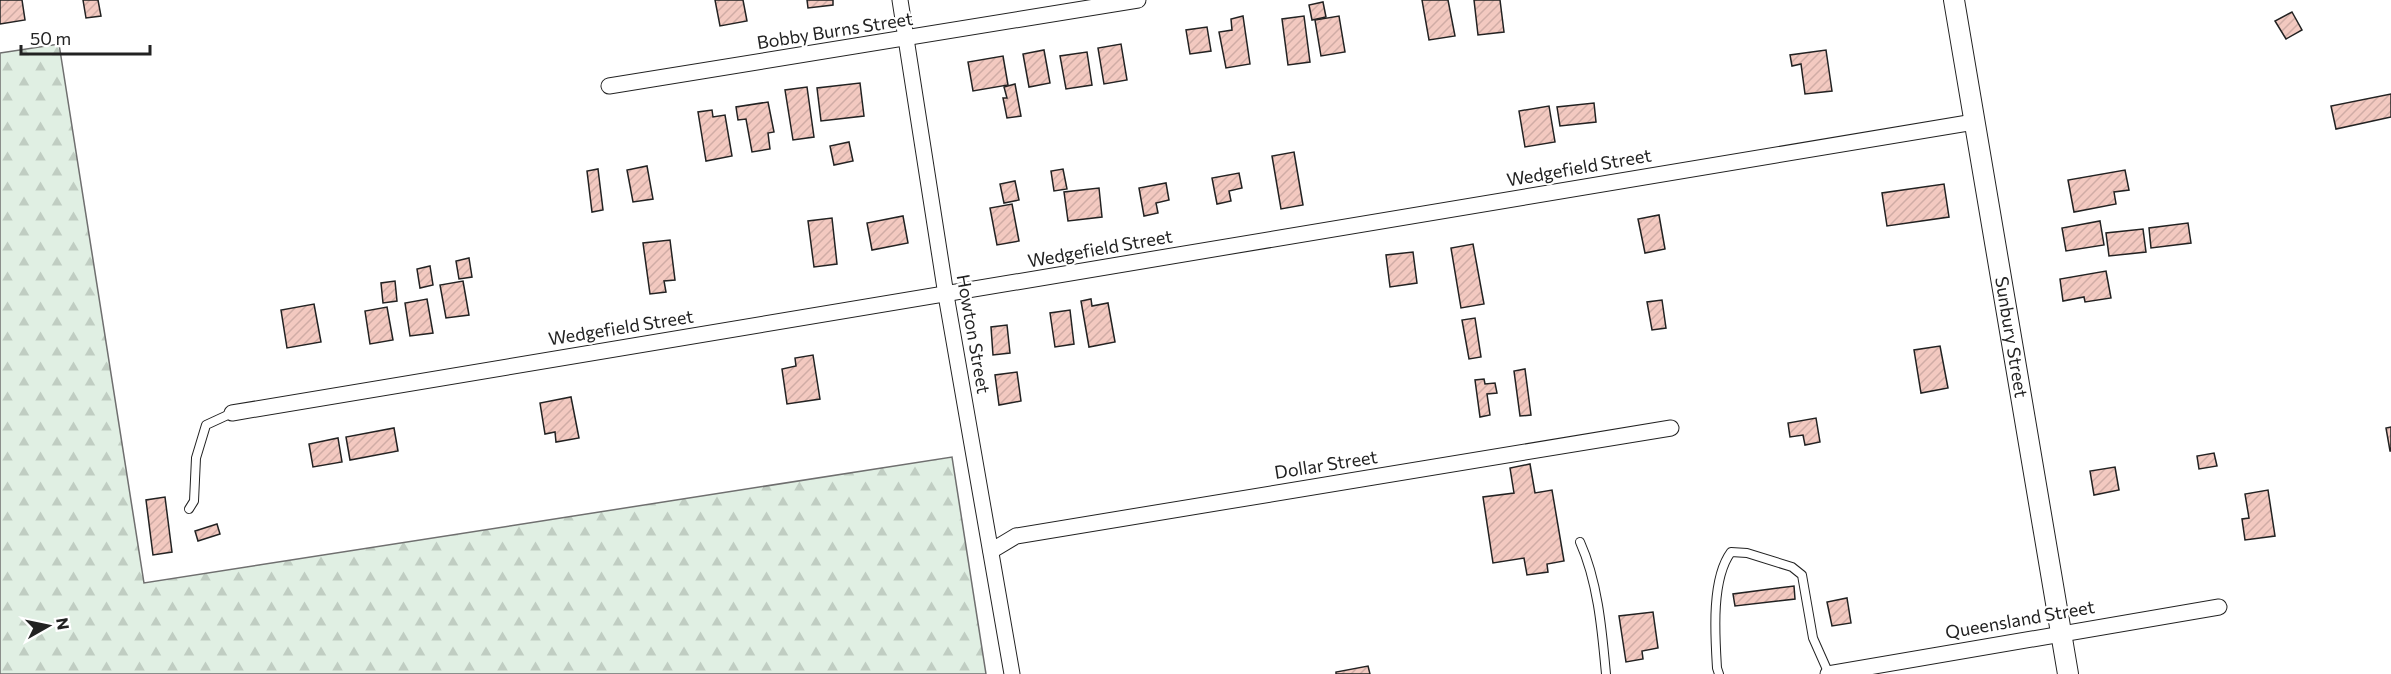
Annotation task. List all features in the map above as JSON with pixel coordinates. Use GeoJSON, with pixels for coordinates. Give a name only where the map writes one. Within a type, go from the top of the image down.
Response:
{"type":"FeatureCollection","features":[{"type":"Feature","properties":{"kind":"street","name":"Howton Street"},"geometry":{"type":"LineString","coordinates":[[900,0],[946,295],[1012,674]]}},
{"type":"Feature","properties":{"kind":"street","name":"Bobby Burns Street"},"geometry":{"type":"LineString","coordinates":[[609,86],[1138,0]]}},
{"type":"Feature","properties":{"kind":"street","name":"Sunbury Street"},"geometry":{"type":"LineString","coordinates":[[1954,0],[2068,674]]}},
{"type":"Feature","properties":{"kind":"street","name":"Wedgefield Street"},"geometry":{"type":"LineString","coordinates":[[232,413],[1974,122]]}},
{"type":"Feature","properties":{"kind":"street","name":"Dollar Street"},"geometry":{"type":"LineString","coordinates":[[992,551],[1016,536],[1671,428]]}},
{"type":"Feature","properties":{"kind":"street","name":"Queensland Street"},"geometry":{"type":"LineString","coordinates":[[1828,674],[2061,632],[2219,607]]}},
{"type":"Feature","properties":{"kind":"lane"},"geometry":{"type":"LineString","coordinates":[[189,509],[194,501],[196,458],[206,426],[232,413]]}},
{"type":"Feature","properties":{"kind":"lane"},"geometry":{"type":"LineString","coordinates":[[1580,542],[1586,555],[1596,602],[1606,674]]}},
{"type":"Feature","properties":{"kind":"lane"},"geometry":{"type":"LineString","coordinates":[[1719,674],[1715,618],[1720,575],[1731,552],[1747,553],[1792,567],[1802,575],[1814,638],[1828,674]]}},
{"type":"Feature","properties":{"kind":"green space"},"geometry":{"type":"Polygon","coordinates":[[[59,44],[144,583],[952,457],[986,674],[0,674],[0,53],[59,44]]]}},
{"type":"Feature","properties":{"kind":"building"},"geometry":{"type":"Polygon","coordinates":[[[0,0],[22,0],[25,20],[0,24],[0,0]]]}},
{"type":"Feature","properties":{"kind":"building"},"geometry":{"type":"Polygon","coordinates":[[[83,0],[98,0],[101,16],[86,18],[83,0]]]}},
{"type":"Feature","properties":{"kind":"building"},"geometry":{"type":"Polygon","coordinates":[[[715,0],[743,0],[747,21],[720,26],[715,0]]]}},
{"type":"Feature","properties":{"kind":"building"},"geometry":{"type":"Polygon","coordinates":[[[807,0],[833,0],[833,5],[808,8],[807,0]]]}},
{"type":"Feature","properties":{"kind":"building"},"geometry":{"type":"Polygon","coordinates":[[[1422,0],[1448,0],[1455,36],[1429,40],[1422,0]]]}},
{"type":"Feature","properties":{"kind":"building"},"geometry":{"type":"Polygon","coordinates":[[[1474,0],[1500,0],[1504,32],[1478,35],[1474,0]]]}},
{"type":"Feature","properties":{"kind":"building"},"geometry":{"type":"Polygon","coordinates":[[[1323,2],[1326,17],[1312,20],[1309,5],[1323,2]]]}},
{"type":"Feature","properties":{"kind":"building"},"geometry":{"type":"Polygon","coordinates":[[[2292,12],[2302,30],[2286,39],[2275,21],[2292,12]]]}},
{"type":"Feature","properties":{"kind":"building"},"geometry":{"type":"Polygon","coordinates":[[[1243,16],[1250,64],[1226,68],[1219,32],[1232,30],[1231,19],[1243,16]]]}},
{"type":"Feature","properties":{"kind":"building"},"geometry":{"type":"Polygon","coordinates":[[[1304,16],[1310,62],[1288,65],[1282,19],[1304,16]]]}},
{"type":"Feature","properties":{"kind":"building"},"geometry":{"type":"Polygon","coordinates":[[[1339,16],[1345,52],[1321,56],[1315,20],[1339,16]]]}},
{"type":"Feature","properties":{"kind":"building"},"geometry":{"type":"Polygon","coordinates":[[[1207,27],[1211,51],[1190,54],[1186,30],[1207,27]]]}},
{"type":"Feature","properties":{"kind":"building"},"geometry":{"type":"Polygon","coordinates":[[[1121,44],[1127,80],[1104,84],[1098,48],[1121,44]]]}},
{"type":"Feature","properties":{"kind":"building"},"geometry":{"type":"Polygon","coordinates":[[[1044,50],[1050,83],[1029,87],[1023,54],[1044,50]]]}},
{"type":"Feature","properties":{"kind":"building"},"geometry":{"type":"Polygon","coordinates":[[[1826,50],[1832,91],[1805,94],[1801,64],[1792,66],[1790,55],[1826,50]]]}},
{"type":"Feature","properties":{"kind":"building"},"geometry":{"type":"Polygon","coordinates":[[[1087,52],[1092,85],[1066,89],[1060,56],[1087,52]]]}},
{"type":"Feature","properties":{"kind":"building"},"geometry":{"type":"Polygon","coordinates":[[[1003,56],[1008,85],[973,91],[968,62],[1003,56]]]}},
{"type":"Feature","properties":{"kind":"building"},"geometry":{"type":"Polygon","coordinates":[[[860,83],[864,116],[821,121],[817,88],[860,83]]]}},
{"type":"Feature","properties":{"kind":"building"},"geometry":{"type":"Polygon","coordinates":[[[1015,84],[1021,116],[1007,118],[1003,98],[1007,98],[1004,87],[1015,84]]]}},
{"type":"Feature","properties":{"kind":"building"},"geometry":{"type":"Polygon","coordinates":[[[807,87],[814,137],[793,140],[785,90],[807,87]]]}},
{"type":"Feature","properties":{"kind":"building"},"geometry":{"type":"Polygon","coordinates":[[[2391,94],[2391,117],[2336,129],[2331,106],[2391,94]]]}},
{"type":"Feature","properties":{"kind":"building"},"geometry":{"type":"Polygon","coordinates":[[[768,102],[774,132],[768,133],[770,149],[752,152],[746,119],[738,120],[736,107],[768,102]]]}},
{"type":"Feature","properties":{"kind":"building"},"geometry":{"type":"Polygon","coordinates":[[[1594,103],[1596,122],[1560,126],[1557,107],[1594,103]]]}},
{"type":"Feature","properties":{"kind":"building"},"geometry":{"type":"Polygon","coordinates":[[[1549,106],[1555,142],[1525,147],[1519,111],[1549,106]]]}},
{"type":"Feature","properties":{"kind":"building"},"geometry":{"type":"Polygon","coordinates":[[[712,110],[713,117],[725,115],[732,156],[706,161],[698,112],[712,110]]]}},
{"type":"Feature","properties":{"kind":"building"},"geometry":{"type":"Polygon","coordinates":[[[849,142],[853,161],[834,165],[830,146],[849,142]]]}},
{"type":"Feature","properties":{"kind":"building"},"geometry":{"type":"Polygon","coordinates":[[[1294,152],[1303,205],[1281,209],[1272,156],[1294,152]]]}},
{"type":"Feature","properties":{"kind":"building"},"geometry":{"type":"Polygon","coordinates":[[[647,166],[653,199],[633,202],[627,170],[647,166]]]}},
{"type":"Feature","properties":{"kind":"building"},"geometry":{"type":"Polygon","coordinates":[[[598,169],[603,210],[592,212],[587,171],[598,169]]]}},
{"type":"Feature","properties":{"kind":"building"},"geometry":{"type":"Polygon","coordinates":[[[1063,169],[1067,189],[1054,191],[1051,171],[1063,169]]]}},
{"type":"Feature","properties":{"kind":"building"},"geometry":{"type":"Polygon","coordinates":[[[2125,170],[2129,190],[2114,192],[2116,204],[2074,212],[2068,180],[2125,170]]]}},
{"type":"Feature","properties":{"kind":"building"},"geometry":{"type":"Polygon","coordinates":[[[1239,173],[1242,188],[1229,191],[1231,201],[1217,204],[1212,178],[1239,173]]]}},
{"type":"Feature","properties":{"kind":"building"},"geometry":{"type":"Polygon","coordinates":[[[1015,181],[1019,200],[1004,203],[1000,184],[1015,181]]]}},
{"type":"Feature","properties":{"kind":"building"},"geometry":{"type":"Polygon","coordinates":[[[1166,183],[1169,200],[1156,203],[1158,213],[1144,216],[1139,188],[1166,183]]]}},
{"type":"Feature","properties":{"kind":"building"},"geometry":{"type":"Polygon","coordinates":[[[1944,184],[1949,217],[1887,226],[1882,193],[1944,184]]]}},
{"type":"Feature","properties":{"kind":"building"},"geometry":{"type":"Polygon","coordinates":[[[1099,188],[1102,217],[1068,221],[1064,192],[1099,188]]]}},
{"type":"Feature","properties":{"kind":"building"},"geometry":{"type":"Polygon","coordinates":[[[1012,204],[1019,241],[997,245],[990,208],[1012,204]]]}},
{"type":"Feature","properties":{"kind":"building"},"geometry":{"type":"Polygon","coordinates":[[[1659,215],[1665,249],[1645,253],[1638,219],[1659,215]]]}},
{"type":"Feature","properties":{"kind":"building"},"geometry":{"type":"Polygon","coordinates":[[[903,216],[908,243],[872,250],[867,223],[903,216]]]}},
{"type":"Feature","properties":{"kind":"building"},"geometry":{"type":"Polygon","coordinates":[[[832,218],[837,264],[814,267],[808,221],[832,218]]]}},
{"type":"Feature","properties":{"kind":"building"},"geometry":{"type":"Polygon","coordinates":[[[2100,221],[2104,245],[2066,251],[2062,228],[2100,221]]]}},
{"type":"Feature","properties":{"kind":"building"},"geometry":{"type":"Polygon","coordinates":[[[2188,223],[2191,243],[2151,248],[2149,228],[2188,223]]]}},
{"type":"Feature","properties":{"kind":"building"},"geometry":{"type":"Polygon","coordinates":[[[2143,229],[2146,252],[2109,256],[2106,233],[2143,229]]]}},
{"type":"Feature","properties":{"kind":"building"},"geometry":{"type":"Polygon","coordinates":[[[670,240],[675,280],[664,281],[666,292],[650,294],[643,243],[670,240]]]}},
{"type":"Feature","properties":{"kind":"building"},"geometry":{"type":"Polygon","coordinates":[[[1473,244],[1484,304],[1461,308],[1451,248],[1473,244]]]}},
{"type":"Feature","properties":{"kind":"building"},"geometry":{"type":"Polygon","coordinates":[[[1413,252],[1417,283],[1390,287],[1386,255],[1413,252]]]}},
{"type":"Feature","properties":{"kind":"building"},"geometry":{"type":"Polygon","coordinates":[[[469,258],[472,277],[459,279],[456,261],[469,258]]]}},
{"type":"Feature","properties":{"kind":"building"},"geometry":{"type":"Polygon","coordinates":[[[430,266],[433,285],[420,288],[417,269],[430,266]]]}},
{"type":"Feature","properties":{"kind":"building"},"geometry":{"type":"Polygon","coordinates":[[[2106,271],[2111,298],[2085,302],[2084,297],[2063,301],[2060,279],[2106,271]]]}},
{"type":"Feature","properties":{"kind":"building"},"geometry":{"type":"Polygon","coordinates":[[[395,281],[397,301],[383,303],[381,283],[395,281]]]}},
{"type":"Feature","properties":{"kind":"building"},"geometry":{"type":"Polygon","coordinates":[[[463,281],[469,315],[446,318],[440,285],[463,281]]]}},
{"type":"Feature","properties":{"kind":"building"},"geometry":{"type":"Polygon","coordinates":[[[427,299],[433,333],[410,336],[405,303],[427,299]]]}},
{"type":"Feature","properties":{"kind":"building"},"geometry":{"type":"Polygon","coordinates":[[[1091,299],[1092,306],[1108,303],[1115,342],[1089,347],[1081,301],[1091,299]]]}},
{"type":"Feature","properties":{"kind":"building"},"geometry":{"type":"Polygon","coordinates":[[[1662,300],[1666,328],[1652,330],[1647,302],[1662,300]]]}},
{"type":"Feature","properties":{"kind":"building"},"geometry":{"type":"Polygon","coordinates":[[[314,304],[321,342],[287,348],[281,310],[314,304]]]}},
{"type":"Feature","properties":{"kind":"building"},"geometry":{"type":"Polygon","coordinates":[[[387,307],[393,340],[370,344],[365,311],[387,307]]]}},
{"type":"Feature","properties":{"kind":"building"},"geometry":{"type":"Polygon","coordinates":[[[1070,310],[1074,344],[1055,347],[1050,313],[1070,310]]]}},
{"type":"Feature","properties":{"kind":"building"},"geometry":{"type":"Polygon","coordinates":[[[1475,318],[1481,357],[1469,359],[1462,320],[1475,318]]]}},
{"type":"Feature","properties":{"kind":"building"},"geometry":{"type":"Polygon","coordinates":[[[1007,325],[1010,353],[993,355],[991,327],[1007,325]]]}},
{"type":"Feature","properties":{"kind":"building"},"geometry":{"type":"Polygon","coordinates":[[[1940,346],[1948,388],[1921,393],[1914,350],[1940,346]]]}},
{"type":"Feature","properties":{"kind":"building"},"geometry":{"type":"Polygon","coordinates":[[[813,355],[820,399],[787,404],[782,369],[796,366],[795,358],[813,355]]]}},
{"type":"Feature","properties":{"kind":"building"},"geometry":{"type":"Polygon","coordinates":[[[1525,369],[1531,415],[1520,416],[1514,371],[1525,369]]]}},
{"type":"Feature","properties":{"kind":"building"},"geometry":{"type":"Polygon","coordinates":[[[1017,372],[1021,401],[999,405],[995,375],[1017,372]]]}},
{"type":"Feature","properties":{"kind":"building"},"geometry":{"type":"Polygon","coordinates":[[[1484,379],[1485,384],[1495,383],[1497,393],[1487,394],[1490,415],[1480,417],[1475,380],[1484,379]]]}},
{"type":"Feature","properties":{"kind":"building"},"geometry":{"type":"Polygon","coordinates":[[[571,397],[579,438],[556,442],[555,432],[545,434],[540,403],[571,397]]]}},
{"type":"Feature","properties":{"kind":"building"},"geometry":{"type":"Polygon","coordinates":[[[1816,418],[1820,442],[1805,445],[1803,435],[1790,437],[1788,423],[1816,418]]]}},
{"type":"Feature","properties":{"kind":"building"},"geometry":{"type":"Polygon","coordinates":[[[2391,427],[2391,451],[2390,451],[2386,428],[2391,427]]]}},
{"type":"Feature","properties":{"kind":"building"},"geometry":{"type":"Polygon","coordinates":[[[394,428],[398,451],[350,460],[346,437],[394,428]]]}},
{"type":"Feature","properties":{"kind":"building"},"geometry":{"type":"Polygon","coordinates":[[[338,438],[342,462],[313,467],[309,444],[338,438]]]}},
{"type":"Feature","properties":{"kind":"building"},"geometry":{"type":"Polygon","coordinates":[[[2214,453],[2217,466],[2199,469],[2197,456],[2214,453]]]}},
{"type":"Feature","properties":{"kind":"building"},"geometry":{"type":"Polygon","coordinates":[[[1530,464],[1535,493],[1552,490],[1564,561],[1547,564],[1548,572],[1527,575],[1524,558],[1493,563],[1483,497],[1514,493],[1510,468],[1530,464]]]}},
{"type":"Feature","properties":{"kind":"building"},"geometry":{"type":"Polygon","coordinates":[[[2115,467],[2119,490],[2094,495],[2090,471],[2115,467]]]}},
{"type":"Feature","properties":{"kind":"building"},"geometry":{"type":"Polygon","coordinates":[[[2268,490],[2275,536],[2245,540],[2242,519],[2249,518],[2245,494],[2268,490]]]}},
{"type":"Feature","properties":{"kind":"building"},"geometry":{"type":"Polygon","coordinates":[[[165,497],[172,552],[153,555],[146,500],[165,497]]]}},
{"type":"Feature","properties":{"kind":"building"},"geometry":{"type":"Polygon","coordinates":[[[217,524],[220,534],[198,541],[195,531],[217,524]]]}},
{"type":"Feature","properties":{"kind":"building"},"geometry":{"type":"Polygon","coordinates":[[[1794,586],[1795,599],[1735,606],[1733,594],[1794,586]]]}},
{"type":"Feature","properties":{"kind":"building"},"geometry":{"type":"Polygon","coordinates":[[[1847,598],[1851,623],[1832,626],[1827,602],[1847,598]]]}},
{"type":"Feature","properties":{"kind":"building"},"geometry":{"type":"Polygon","coordinates":[[[1653,612],[1658,648],[1642,651],[1643,659],[1626,662],[1619,616],[1653,612]]]}},
{"type":"Feature","properties":{"kind":"building"},"geometry":{"type":"Polygon","coordinates":[[[1368,666],[1370,674],[1336,674],[1336,672],[1368,666]]]}}]}
